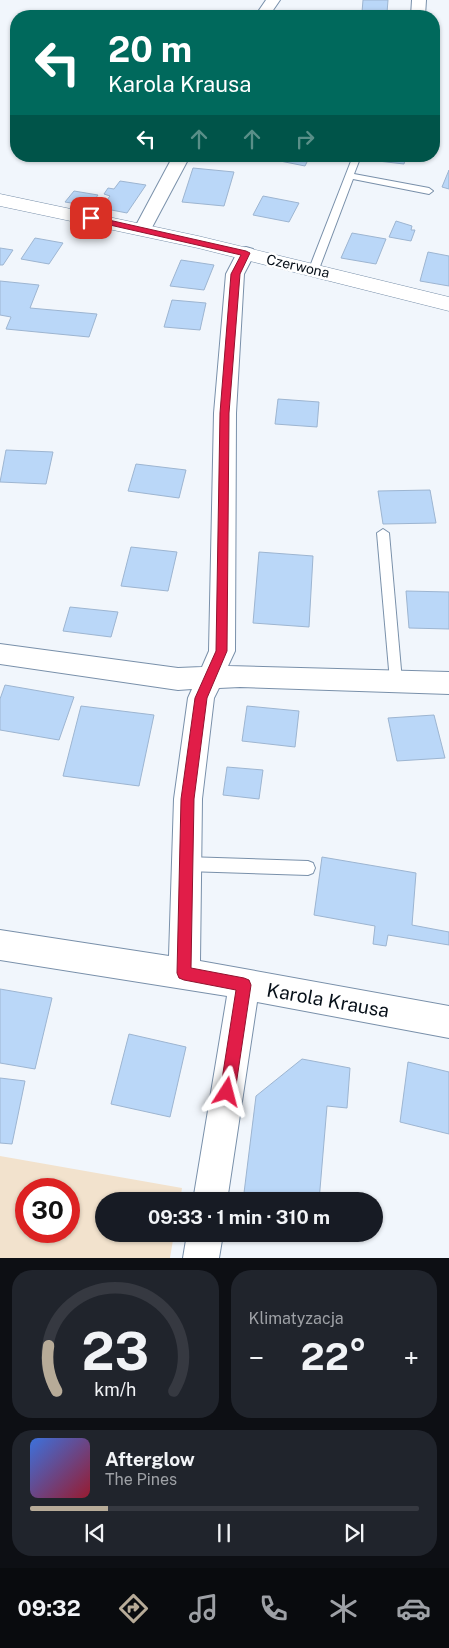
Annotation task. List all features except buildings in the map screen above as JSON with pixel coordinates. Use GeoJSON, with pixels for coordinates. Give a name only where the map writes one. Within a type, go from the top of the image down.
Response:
{"type":"FeatureCollection","features":[{"type":"Feature","properties":{"kind":"street"},"geometry":{"type":"LineString","coordinates":[[143,229],[179,162]]}},
{"type":"Feature","properties":{"kind":"street","name":"Czerwona"},"geometry":{"type":"LineString","coordinates":[[0,200],[143,229],[314,269],[449,304]]}},
{"type":"Feature","properties":{"kind":"street"},"geometry":{"type":"LineString","coordinates":[[184,973],[188,799],[201,698],[222,651],[225,413],[235,274],[246,253]]}},
{"type":"Feature","properties":{"kind":"street"},"geometry":{"type":"LineString","coordinates":[[0,654],[178,679],[240,676],[449,683]]}},
{"type":"Feature","properties":{"kind":"street","name":"Karola Krausa"},"geometry":{"type":"LineString","coordinates":[[0,945],[184,973],[449,1022]]}},
{"type":"Feature","properties":{"kind":"street"},"geometry":{"type":"LineString","coordinates":[[211,1192],[244,985]]}},
{"type":"Feature","properties":{"kind":"street"},"geometry":{"type":"LineString","coordinates":[[201,1258],[204,1242]]}},
{"type":"Feature","properties":{"kind":"lane"},"geometry":{"type":"LineString","coordinates":[[314,269],[355,162]]}},
{"type":"Feature","properties":{"kind":"lane"},"geometry":{"type":"LineString","coordinates":[[350,176],[429,191]]}},
{"type":"Feature","properties":{"kind":"lane"},"geometry":{"type":"LineString","coordinates":[[383,532],[396,681]]}},
{"type":"Feature","properties":{"kind":"lane"},"geometry":{"type":"LineString","coordinates":[[186,864],[308,868]]}},
{"type":"Feature","properties":{"kind":"shaded area"},"geometry":{"type":"Polygon","coordinates":[[[0,1156],[182,1188],[181,1192],[95,1192],[95,1242],[173,1242],[170,1258],[0,1258],[0,1156]]]}},
{"type":"Feature","properties":{"kind":"route"},"geometry":{"type":"LineString","coordinates":[[91,218],[246,253],[235,274],[225,413],[222,651],[201,698],[188,799],[184,973],[244,985],[227,1092]]}}]}
